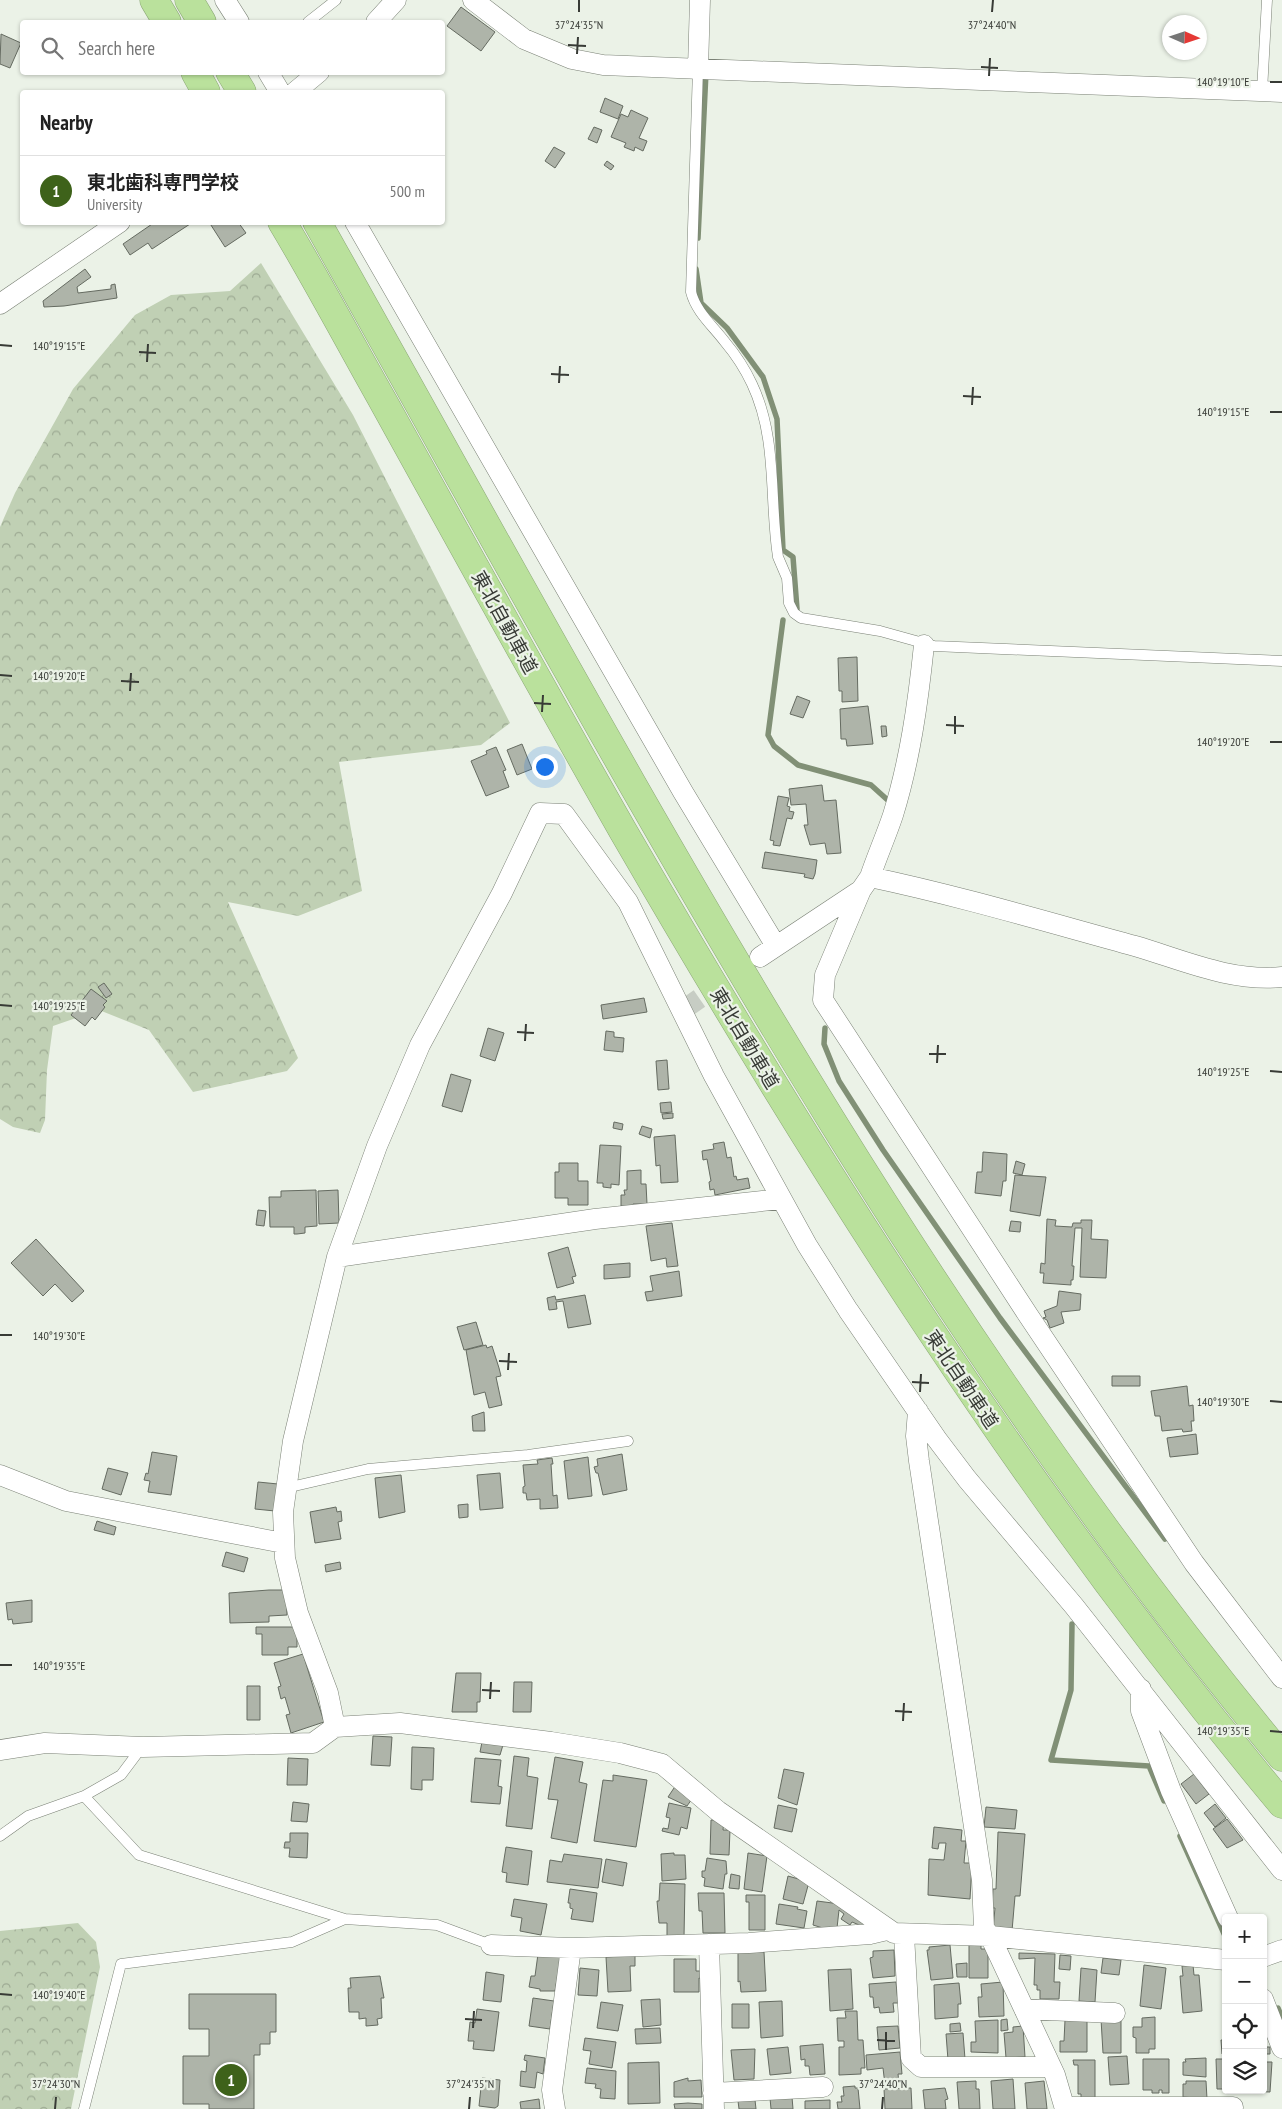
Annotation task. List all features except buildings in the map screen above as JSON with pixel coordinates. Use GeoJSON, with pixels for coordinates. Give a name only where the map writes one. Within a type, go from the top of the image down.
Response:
{"type":"FeatureCollection","features":[{"type":"Feature","properties":{"kind":"highway"},"geometry":{"type":"LineString","coordinates":[[154,0],[166,20]]}},
{"type":"Feature","properties":{"kind":"highway"},"geometry":{"type":"LineString","coordinates":[[189,0],[201,20]]}},
{"type":"Feature","properties":{"kind":"highway"},"geometry":{"type":"LineString","coordinates":[[197,75],[205,90]]}},
{"type":"Feature","properties":{"kind":"highway"},"geometry":{"type":"LineString","coordinates":[[232,75],[241,90]]}},
{"type":"Feature","properties":{"kind":"highway","name":"東北自動車道"},"geometry":{"type":"LineString","coordinates":[[284,225],[623,831],[766,1074],[886,1266],[1054,1512],[1216,1725],[1282,1804]]}},
{"type":"Feature","properties":{"kind":"highway","name":"東北自動車道"},"geometry":{"type":"LineString","coordinates":[[319,225],[652,820],[792,1058],[911,1249],[1033,1431],[1081,1498],[1165,1610],[1282,1757]]}},
{"type":"Feature","properties":{"kind":"street"},"geometry":{"type":"LineString","coordinates":[[225,0],[237,20]]}},
{"type":"Feature","properties":{"kind":"street"},"geometry":{"type":"LineString","coordinates":[[378,20],[396,0]]}},
{"type":"Feature","properties":{"kind":"street"},"geometry":{"type":"LineString","coordinates":[[473,0],[524,39],[572,59],[603,65],[1272,91]]}},
{"type":"Feature","properties":{"kind":"street"},"geometry":{"type":"LineString","coordinates":[[700,0],[705,70]]}},
{"type":"Feature","properties":{"kind":"street"},"geometry":{"type":"LineString","coordinates":[[270,75],[279,90]]}},
{"type":"Feature","properties":{"kind":"street"},"geometry":{"type":"LineString","coordinates":[[297,90],[315,75]]}},
{"type":"Feature","properties":{"kind":"street"},"geometry":{"type":"LineString","coordinates":[[0,304],[116,225]]}},
{"type":"Feature","properties":{"kind":"street"},"geometry":{"type":"LineString","coordinates":[[357,225],[683,792],[768,952],[872,881],[957,897],[1138,947],[1201,968],[1245,977],[1282,976]]}},
{"type":"Feature","properties":{"kind":"street"},"geometry":{"type":"LineString","coordinates":[[924,645],[915,720],[899,794],[872,881],[825,975],[823,1000],[1028,1315],[1194,1563],[1282,1678]]}},
{"type":"Feature","properties":{"kind":"street"},"geometry":{"type":"LineString","coordinates":[[335,1727],[328,1693],[298,1613],[283,1543],[286,1488],[293,1442],[337,1257],[377,1146],[420,1045],[502,893],[540,814],[564,814],[628,902],[714,1076],[781,1199],[848,1310],[967,1479],[1141,1689],[1282,1870]]}},
{"type":"Feature","properties":{"kind":"street"},"geometry":{"type":"LineString","coordinates":[[337,1257],[595,1219],[781,1199]]}},
{"type":"Feature","properties":{"kind":"street"},"geometry":{"type":"LineString","coordinates":[[918,1411],[916,1436],[919,1461],[982,1880],[982,1922],[1051,2067],[1065,2108],[1233,2107]]}},
{"type":"Feature","properties":{"kind":"street"},"geometry":{"type":"LineString","coordinates":[[0,1475],[66,1501],[283,1543]]}},
{"type":"Feature","properties":{"kind":"street"},"geometry":{"type":"LineString","coordinates":[[1141,1689],[1141,1711],[1171,1791],[1226,1914]]}},
{"type":"Feature","properties":{"kind":"street"},"geometry":{"type":"LineString","coordinates":[[0,1750],[45,1743],[143,1747],[313,1743],[335,1727],[400,1723],[551,1742],[620,1753],[662,1764],[718,1811],[896,1932],[911,2058],[921,2067],[1051,2067]]}},
{"type":"Feature","properties":{"kind":"street"},"geometry":{"type":"LineString","coordinates":[[491,1945],[570,1948],[749,1943],[896,1932],[990,1936],[1222,1960]]}},
{"type":"Feature","properties":{"kind":"street"},"geometry":{"type":"LineString","coordinates":[[709,1944],[713,2101],[823,2087]]}},
{"type":"Feature","properties":{"kind":"street"},"geometry":{"type":"LineString","coordinates":[[555,2109],[552,2090],[570,1948]]}},
{"type":"Feature","properties":{"kind":"street"},"geometry":{"type":"LineString","coordinates":[[1267,1956],[1282,1950]]}},
{"type":"Feature","properties":{"kind":"street"},"geometry":{"type":"LineString","coordinates":[[1265,2004],[1282,2048]]}},
{"type":"Feature","properties":{"kind":"street"},"geometry":{"type":"LineString","coordinates":[[1024,2009],[1115,2013]]}},
{"type":"Feature","properties":{"kind":"lane"},"geometry":{"type":"LineString","coordinates":[[311,20],[336,0]]}},
{"type":"Feature","properties":{"kind":"lane"},"geometry":{"type":"LineString","coordinates":[[1267,0],[1272,91]]}},
{"type":"Feature","properties":{"kind":"lane"},"geometry":{"type":"LineString","coordinates":[[705,70],[691,292],[696,306],[742,365],[753,385],[762,411],[772,462],[778,552],[787,578],[789,603],[794,613],[805,620],[880,631],[924,645],[1282,661]]}},
{"type":"Feature","properties":{"kind":"lane"},"geometry":{"type":"LineString","coordinates":[[286,1488],[368,1469],[528,1455],[628,1441]]}},
{"type":"Feature","properties":{"kind":"lane"},"geometry":{"type":"LineString","coordinates":[[0,1836],[28,1816],[84,1796],[121,1774],[143,1747]]}},
{"type":"Feature","properties":{"kind":"lane"},"geometry":{"type":"LineString","coordinates":[[84,1796],[139,1855],[345,1920],[437,1925],[491,1945]]}},
{"type":"Feature","properties":{"kind":"lane"},"geometry":{"type":"LineString","coordinates":[[84,2109],[121,1964],[292,1942],[345,1920]]}},
{"type":"Feature","properties":{"kind":"green space"},"geometry":{"type":"Polygon","coordinates":[[[261,263],[353,415],[510,723],[481,745],[339,762],[362,891],[298,916],[228,902],[298,1058],[287,1071],[193,1092],[149,1030],[99,1010],[53,1026],[47,1070],[45,1120],[40,1133],[13,1127],[0,1119],[0,527],[15,493],[73,389],[135,315],[171,295],[230,291],[261,263]]]}},
{"type":"Feature","properties":{"kind":"green space"},"geometry":{"type":"Polygon","coordinates":[[[78,1923],[96,1942],[100,1967],[71,2109],[0,2109],[0,1931],[78,1923]]]}},
{"type":"Feature","properties":{"kind":"waterway"},"geometry":{"type":"LineString","coordinates":[[698,238],[706,72]]}},
{"type":"Feature","properties":{"kind":"waterway"},"geometry":{"type":"LineString","coordinates":[[696,269],[701,303],[727,328],[763,377],[777,419],[783,550],[793,557],[797,609]]}},
{"type":"Feature","properties":{"kind":"waterway"},"geometry":{"type":"LineString","coordinates":[[783,620],[768,735],[774,746],[798,765],[871,785],[892,804]]}},
{"type":"Feature","properties":{"kind":"waterway"},"geometry":{"type":"LineString","coordinates":[[825,1028],[824,1044],[839,1081],[883,1150],[1000,1318],[1165,1539]]}},
{"type":"Feature","properties":{"kind":"waterway"},"geometry":{"type":"LineString","coordinates":[[1072,1624],[1071,1690],[1051,1760],[1149,1766],[1164,1801]]}},
{"type":"Feature","properties":{"kind":"waterway"},"geometry":{"type":"LineString","coordinates":[[1180,1836],[1222,1929]]}},
{"type":"Feature","properties":{"kind":"waterway"},"geometry":{"type":"LineString","coordinates":[[1278,2008],[1282,2018]]}},
{"type":"Feature","properties":{"kind":"tunnel"},"geometry":{"type":"LineString","coordinates":[[683,1010],[752,962]]}},
{"type":"Feature","properties":{"kind":"place","name":"東北歯科専門学校"},"geometry":{"type":"Point","coordinates":[231,2080]}}]}
